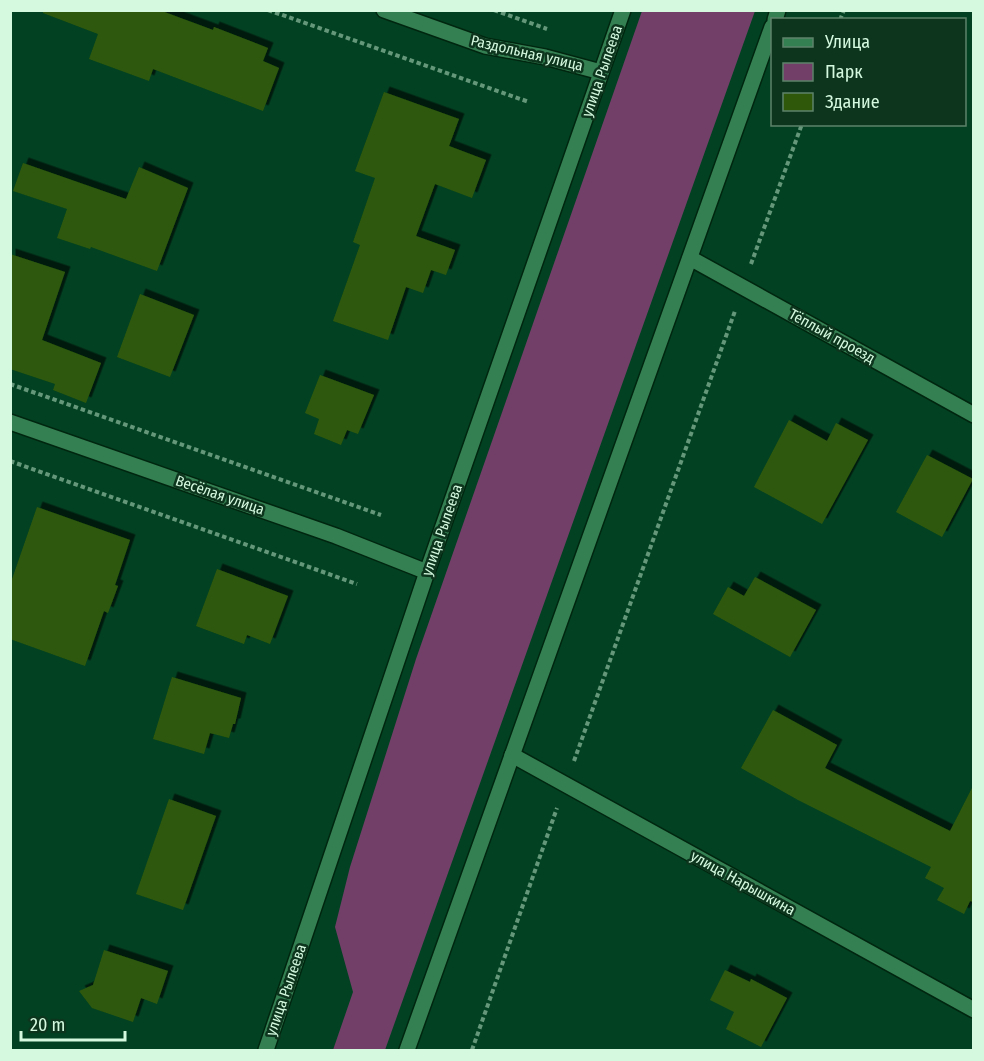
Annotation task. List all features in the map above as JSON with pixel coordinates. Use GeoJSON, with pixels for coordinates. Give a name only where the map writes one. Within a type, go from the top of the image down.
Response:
{"type":"FeatureCollection","features":[{"type":"Feature","properties":{"kind":"street","name":"Раздольная улица"},"geometry":{"type":"LineString","coordinates":[[384,10],[485,46],[545,57],[602,72]]}},
{"type":"Feature","properties":{"kind":"street","name":"улица Рылеева"},"geometry":{"type":"LineString","coordinates":[[266,1050],[427,573],[623,10]]}},
{"type":"Feature","properties":{"kind":"street"},"geometry":{"type":"LineString","coordinates":[[406,1050],[771,30]]}},
{"type":"Feature","properties":{"kind":"street","name":"Тёплый проезд"},"geometry":{"type":"LineString","coordinates":[[690,258],[974,415]]}},
{"type":"Feature","properties":{"kind":"street","name":"Весёлая улица"},"geometry":{"type":"LineString","coordinates":[[10,422],[336,536],[427,573]]}},
{"type":"Feature","properties":{"kind":"street","name":"улица Нарышкина"},"geometry":{"type":"LineString","coordinates":[[513,755],[974,1010]]}},
{"type":"Feature","properties":{"kind":"path"},"geometry":{"type":"LineString","coordinates":[[268,10],[529,102]]}},
{"type":"Feature","properties":{"kind":"path"},"geometry":{"type":"LineString","coordinates":[[494,10],[554,32]]}},
{"type":"Feature","properties":{"kind":"path"},"geometry":{"type":"LineString","coordinates":[[472,1050],[801,126]]}},
{"type":"Feature","properties":{"kind":"path"},"geometry":{"type":"LineString","coordinates":[[10,384],[381,515]]}},
{"type":"Feature","properties":{"kind":"path"},"geometry":{"type":"LineString","coordinates":[[10,461],[357,584]]}},
{"type":"Feature","properties":{"kind":"green space"},"geometry":{"type":"Polygon","coordinates":[[[642,11],[755,11],[385,1050],[333,1050],[353,992],[335,927],[350,867],[416,659],[642,11]]]}},
{"type":"Feature","properties":{"kind":"building"},"geometry":{"type":"Polygon","coordinates":[[[43,10],[159,10],[213,30],[214,27],[268,48],[263,61],[279,68],[263,111],[153,69],[149,81],[89,59],[98,34],[43,13],[43,10]]]}},
{"type":"Feature","properties":{"kind":"building"},"geometry":{"type":"Polygon","coordinates":[[[384,92],[459,119],[449,146],[486,160],[472,198],[435,184],[416,236],[455,250],[446,275],[431,270],[423,293],[406,287],[388,340],[333,321],[360,245],[353,242],[375,178],[355,171],[384,92]]]}},
{"type":"Feature","properties":{"kind":"building"},"geometry":{"type":"Polygon","coordinates":[[[23,163],[126,199],[139,167],[188,188],[157,271],[91,247],[90,249],[57,238],[67,209],[13,191],[23,163]]]}},
{"type":"Feature","properties":{"kind":"building"},"geometry":{"type":"Polygon","coordinates":[[[10,254],[65,272],[42,340],[101,363],[86,403],[53,390],[55,384],[10,369],[10,254]]]}},
{"type":"Feature","properties":{"kind":"building"},"geometry":{"type":"Polygon","coordinates":[[[140,294],[194,315],[170,377],[117,357],[140,294]]]}},
{"type":"Feature","properties":{"kind":"building"},"geometry":{"type":"Polygon","coordinates":[[[320,375],[374,395],[358,434],[347,430],[341,445],[314,434],[319,419],[305,413],[320,375]]]}},
{"type":"Feature","properties":{"kind":"building"},"geometry":{"type":"Polygon","coordinates":[[[789,420],[827,441],[836,423],[868,440],[822,524],[754,487],[789,420]]]}},
{"type":"Feature","properties":{"kind":"building"},"geometry":{"type":"Polygon","coordinates":[[[927,455],[973,479],[942,537],[896,512],[927,455]]]}},
{"type":"Feature","properties":{"kind":"building"},"geometry":{"type":"Polygon","coordinates":[[[37,507],[130,540],[115,585],[118,586],[108,613],[104,611],[85,666],[10,639],[10,585],[37,507]]]}},
{"type":"Feature","properties":{"kind":"building"},"geometry":{"type":"Polygon","coordinates":[[[217,569],[288,596],[270,644],[247,635],[244,644],[196,626],[217,569]]]}},
{"type":"Feature","properties":{"kind":"building"},"geometry":{"type":"Polygon","coordinates":[[[755,577],[816,610],[790,657],[713,614],[728,587],[744,596],[755,577]]]}},
{"type":"Feature","properties":{"kind":"building"},"geometry":{"type":"Polygon","coordinates":[[[172,677],[241,698],[229,738],[210,733],[204,754],[153,739],[172,677]]]}},
{"type":"Feature","properties":{"kind":"building"},"geometry":{"type":"Polygon","coordinates":[[[773,710],[837,745],[825,768],[950,831],[974,784],[974,902],[970,901],[964,914],[937,900],[944,888],[925,878],[931,867],[798,800],[741,768],[773,710]]]}},
{"type":"Feature","properties":{"kind":"building"},"geometry":{"type":"Polygon","coordinates":[[[169,799],[216,816],[183,910],[136,894],[169,799]]]}},
{"type":"Feature","properties":{"kind":"building"},"geometry":{"type":"Polygon","coordinates":[[[104,950],[168,971],[157,1004],[141,998],[133,1022],[92,1008],[79,991],[93,985],[104,950]]]}},
{"type":"Feature","properties":{"kind":"building"},"geometry":{"type":"Polygon","coordinates":[[[725,970],[750,982],[751,979],[787,998],[761,1047],[726,1029],[734,1012],[710,1000],[725,970]]]}}]}
